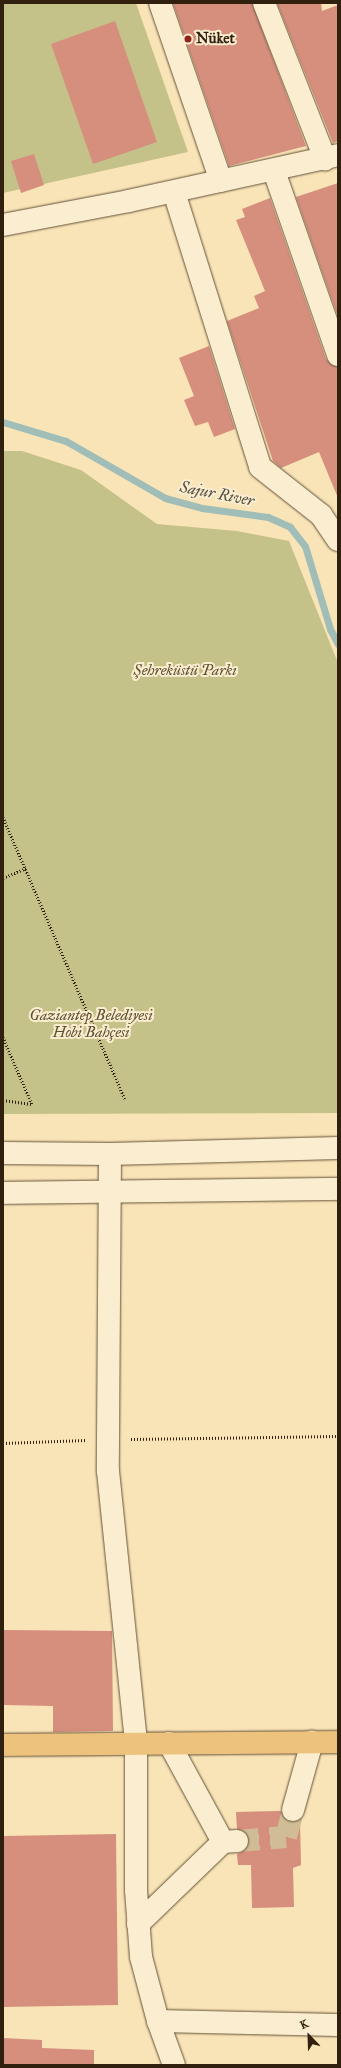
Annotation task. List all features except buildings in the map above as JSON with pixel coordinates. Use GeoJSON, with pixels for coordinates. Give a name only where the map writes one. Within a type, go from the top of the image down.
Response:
{"type":"FeatureCollection","features":[{"type":"Feature","properties":{"kind":"main road"},"geometry":{"type":"LineString","coordinates":[[3,1745],[338,1742]]}},
{"type":"Feature","properties":{"kind":"street"},"geometry":{"type":"LineString","coordinates":[[160,3],[221,181]]}},
{"type":"Feature","properties":{"kind":"street"},"geometry":{"type":"LineString","coordinates":[[3,225],[174,192],[332,157],[264,3]]}},
{"type":"Feature","properties":{"kind":"street"},"geometry":{"type":"LineString","coordinates":[[274,170],[338,355]]}},
{"type":"Feature","properties":{"kind":"street"},"geometry":{"type":"LineString","coordinates":[[174,192],[260,467],[321,515],[338,540]]}},
{"type":"Feature","properties":{"kind":"street"},"geometry":{"type":"LineString","coordinates":[[3,1153],[110,1154],[338,1148]]}},
{"type":"Feature","properties":{"kind":"street"},"geometry":{"type":"LineString","coordinates":[[110,1154],[108,1471],[136,1743],[136,1890],[138,1924],[141,1957],[158,2021],[174,2065]]}},
{"type":"Feature","properties":{"kind":"street"},"geometry":{"type":"LineString","coordinates":[[3,1193],[110,1193],[338,1189]]}},
{"type":"Feature","properties":{"kind":"street"},"geometry":{"type":"LineString","coordinates":[[293,1810],[312,1742]]}},
{"type":"Feature","properties":{"kind":"street"},"geometry":{"type":"LineString","coordinates":[[138,1924],[230,1841],[169,1743]]}},
{"type":"Feature","properties":{"kind":"street"},"geometry":{"type":"LineString","coordinates":[[158,2021],[338,2025]]}},
{"type":"Feature","properties":{"kind":"path"},"geometry":{"type":"LineString","coordinates":[[3,817],[125,1099]]}},
{"type":"Feature","properties":{"kind":"path"},"geometry":{"type":"LineString","coordinates":[[3,878],[26,868]]}},
{"type":"Feature","properties":{"kind":"path"},"geometry":{"type":"LineString","coordinates":[[3,1037],[32,1104],[3,1100]]}},
{"type":"Feature","properties":{"kind":"path"},"geometry":{"type":"LineString","coordinates":[[3,1443],[338,1436]]}},
{"type":"Feature","properties":{"kind":"green space"},"geometry":{"type":"Polygon","coordinates":[[[3,3],[136,3],[188,152],[3,193],[3,3]]]}},
{"type":"Feature","properties":{"kind":"green space","name":"Şehreküstü Parkı"},"geometry":{"type":"Polygon","coordinates":[[[3,451],[22,451],[81,470],[157,524],[237,531],[289,541],[338,663],[338,1113],[3,1114],[3,451]]]}},
{"type":"Feature","properties":{"kind":"waterway","name":"Sajur River"},"geometry":{"type":"LineString","coordinates":[[3,422],[66,441],[165,498],[202,508],[268,517],[290,527],[305,546],[330,629],[338,644]]}},
{"type":"Feature","properties":{"kind":"tunnel"},"geometry":{"type":"LineString","coordinates":[[237,1841],[286,1837],[293,1810]]}},
{"type":"Feature","properties":{"kind":"place","name":"Nüket"},"geometry":{"type":"Point","coordinates":[188,39]}},
{"type":"Feature","properties":{"kind":"park label","name":"Gaziantep Belediyesi Hobi Bahçesi"},"geometry":{"type":"Point","coordinates":[91,1024]}}]}
